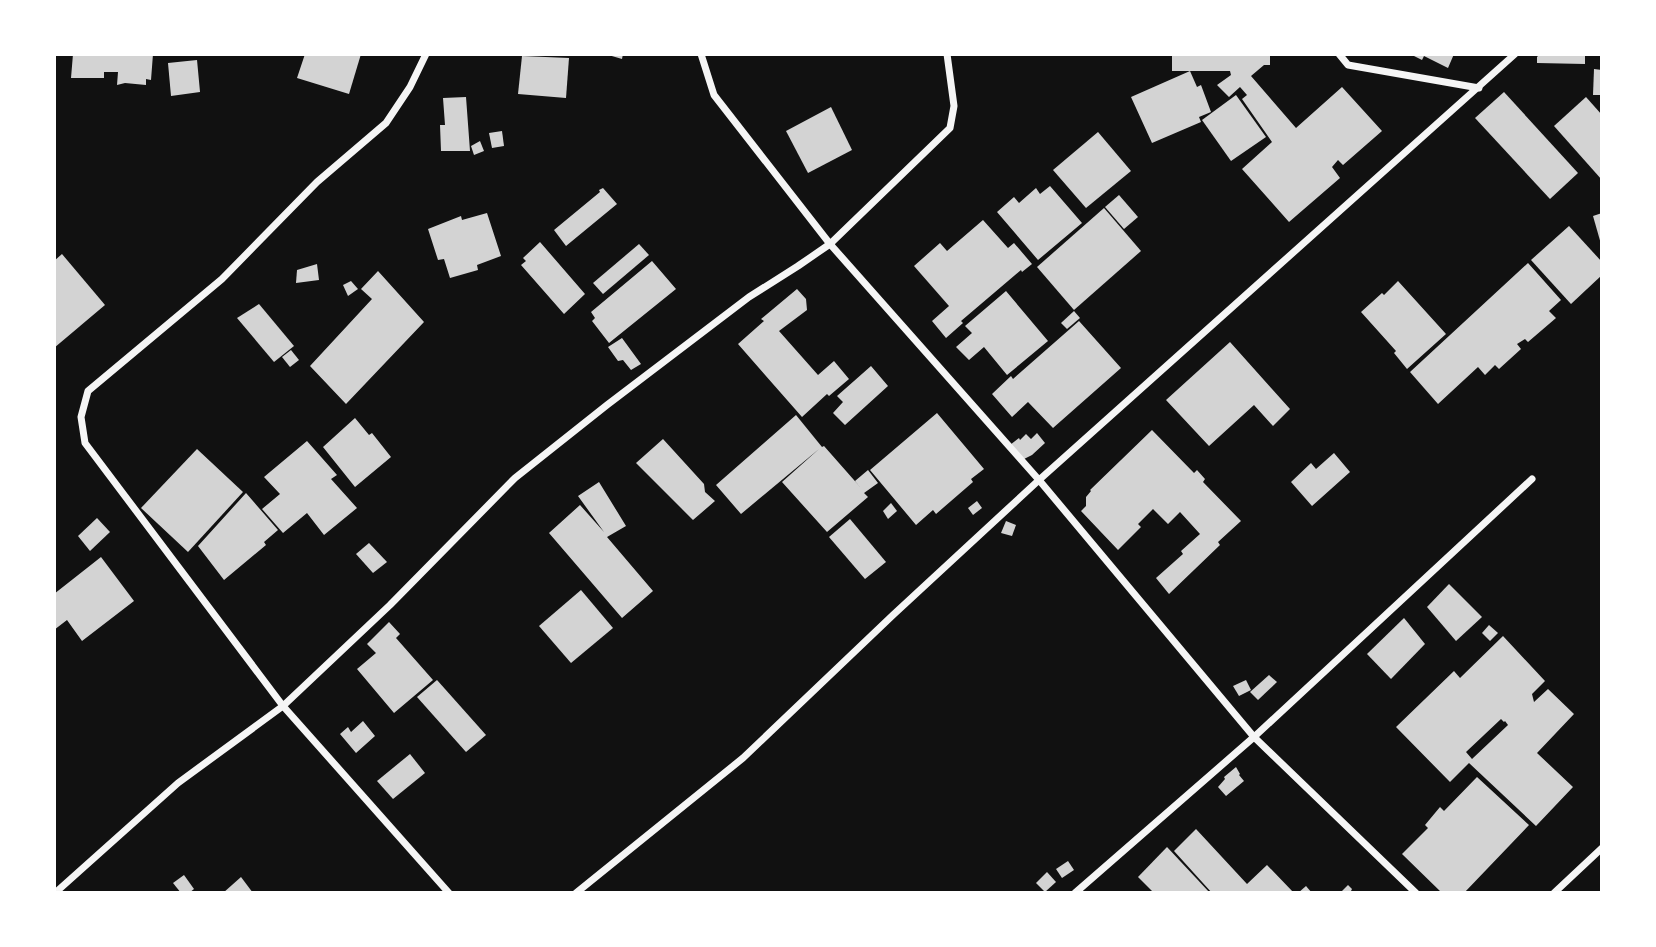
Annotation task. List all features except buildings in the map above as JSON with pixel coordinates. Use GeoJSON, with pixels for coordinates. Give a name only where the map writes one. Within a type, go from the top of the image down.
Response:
{"type":"FeatureCollection","features":[{"type":"Feature","properties":{"kind":"street"},"geometry":{"type":"LineString","coordinates":[[426,54],[410,87],[386,123],[317,182],[222,279],[88,391],[81,417],[85,443],[283,706],[449,893]]}},
{"type":"Feature","properties":{"kind":"street"},"geometry":{"type":"LineString","coordinates":[[701,54],[714,95],[830,244],[1040,480],[1254,737],[1416,893]]}},
{"type":"Feature","properties":{"kind":"street"},"geometry":{"type":"LineString","coordinates":[[55,893],[178,783],[283,706],[390,605],[515,478],[748,296],[830,244],[950,128],[954,106],[947,54]]}},
{"type":"Feature","properties":{"kind":"street"},"geometry":{"type":"LineString","coordinates":[[1339,54],[1348,65],[1479,88]]}},
{"type":"Feature","properties":{"kind":"street"},"geometry":{"type":"LineString","coordinates":[[576,893],[743,758],[1040,480],[1515,54]]}},
{"type":"Feature","properties":{"kind":"street"},"geometry":{"type":"LineString","coordinates":[[1074,893],[1254,737],[1532,480]]}},
{"type":"Feature","properties":{"kind":"street"},"geometry":{"type":"LineString","coordinates":[[1554,893],[1602,848]]}}]}
